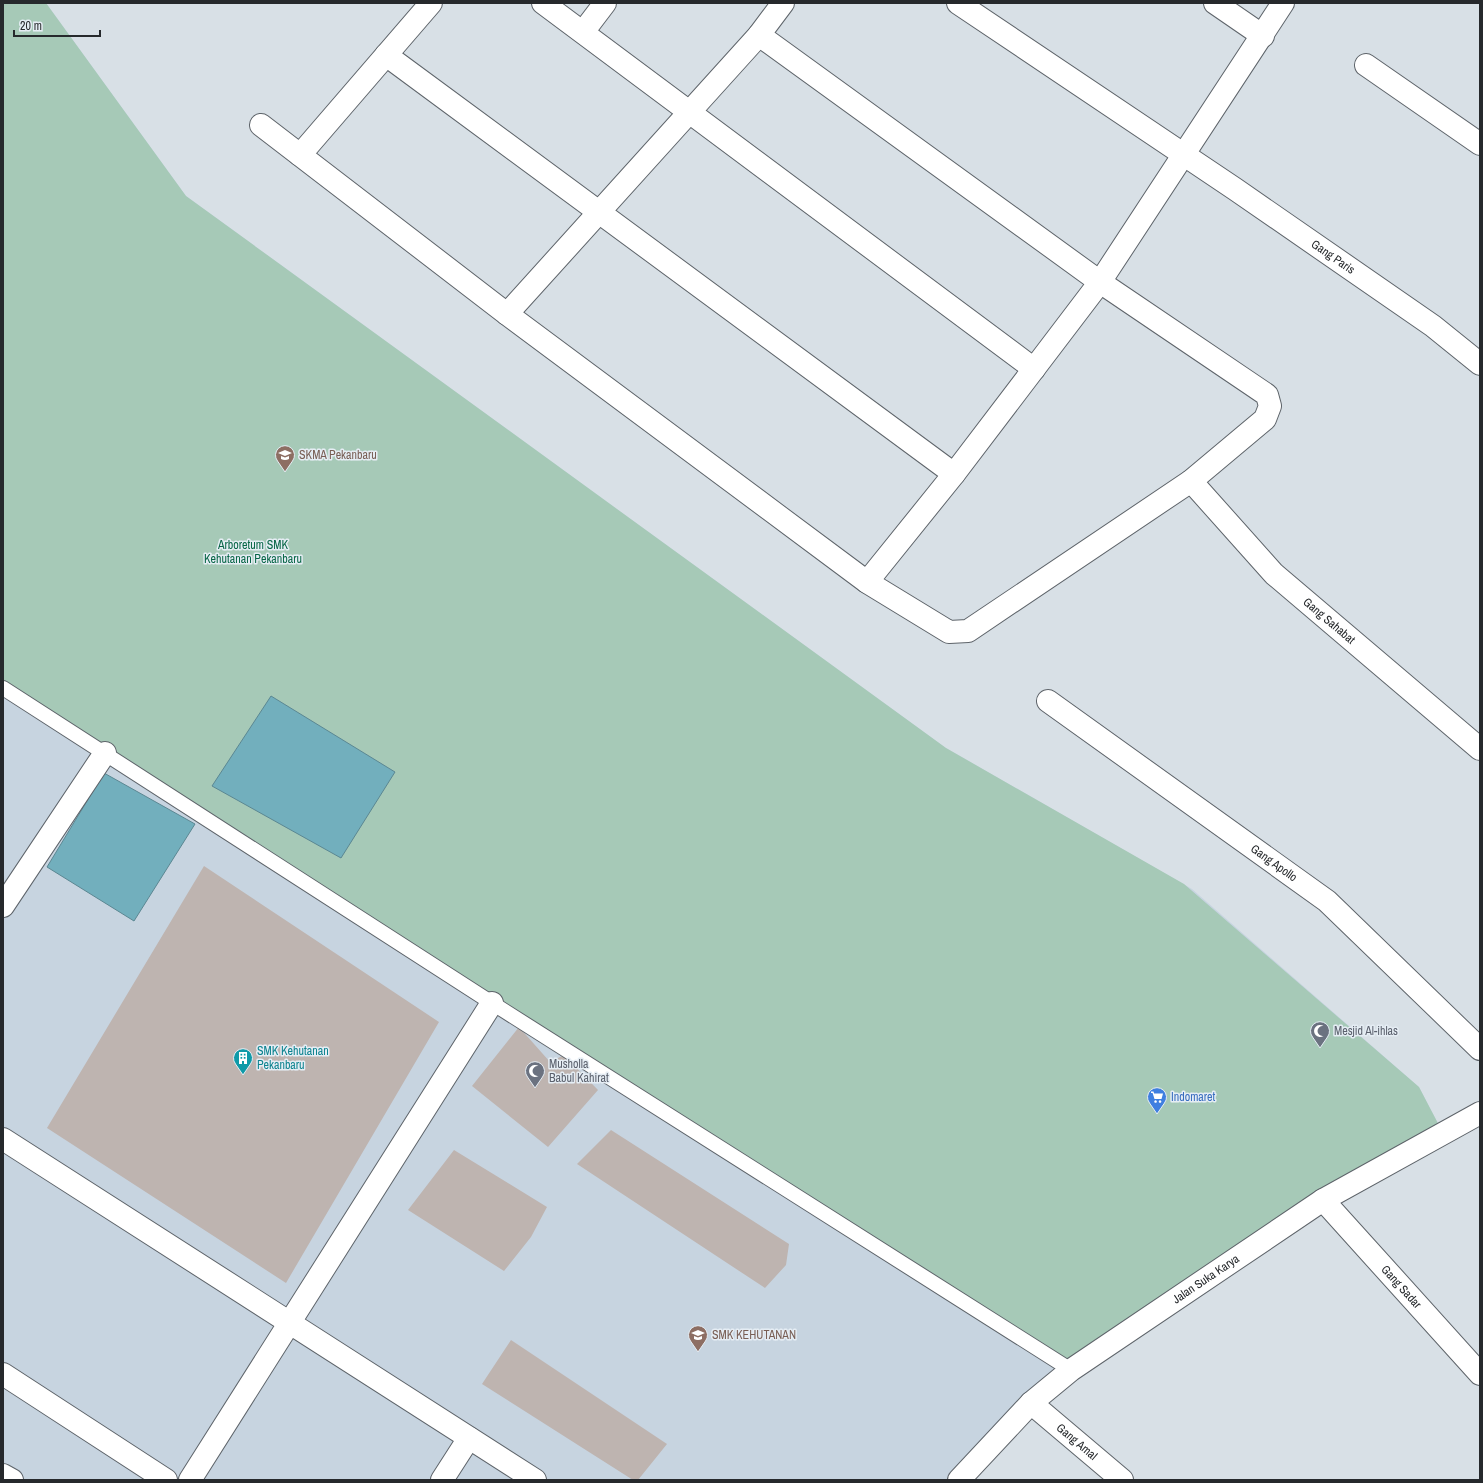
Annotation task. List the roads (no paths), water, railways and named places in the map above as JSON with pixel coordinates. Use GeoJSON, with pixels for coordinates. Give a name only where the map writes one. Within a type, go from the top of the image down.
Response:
{"type":"FeatureCollection","features":[{"type":"Feature","properties":{"kind":"street"},"geometry":{"type":"LineString","coordinates":[[300,155],[431,3]]}},
{"type":"Feature","properties":{"kind":"street"},"geometry":{"type":"LineString","coordinates":[[543,3],[1034,369]]}},
{"type":"Feature","properties":{"kind":"street"},"geometry":{"type":"LineString","coordinates":[[583,32],[605,3]]}},
{"type":"Feature","properties":{"kind":"street"},"geometry":{"type":"LineString","coordinates":[[507,314],[760,35],[783,3]]}},
{"type":"Feature","properties":{"kind":"street","name":"Gang Paris"},"geometry":{"type":"LineString","coordinates":[[958,3],[1183,153],[1434,326],[1480,364]]}},
{"type":"Feature","properties":{"kind":"street"},"geometry":{"type":"LineString","coordinates":[[1215,3],[1263,36]]}},
{"type":"Feature","properties":{"kind":"street"},"geometry":{"type":"LineString","coordinates":[[867,582],[954,474],[1100,282],[1183,153],[1263,36],[1283,3]]}},
{"type":"Feature","properties":{"kind":"street"},"geometry":{"type":"LineString","coordinates":[[261,125],[507,314],[867,582],[949,632],[968,631],[1191,481],[1265,418],[1270,406],[1267,396],[1100,282],[760,35]]}},
{"type":"Feature","properties":{"kind":"street"},"geometry":{"type":"LineString","coordinates":[[386,55],[954,474]]}},
{"type":"Feature","properties":{"kind":"street"},"geometry":{"type":"LineString","coordinates":[[1366,65],[1480,144]]}},
{"type":"Feature","properties":{"kind":"street","name":"Gang Sahabat"},"geometry":{"type":"LineString","coordinates":[[1191,481],[1274,574],[1480,749]]}},
{"type":"Feature","properties":{"kind":"street","name":"Gang Apollo"},"geometry":{"type":"LineString","coordinates":[[1048,701],[1327,901],[1480,1049]]}},
{"type":"Feature","properties":{"kind":"street"},"geometry":{"type":"LineString","coordinates":[[3,906],[105,753]]}},
{"type":"Feature","properties":{"kind":"street"},"geometry":{"type":"LineString","coordinates":[[190,1480],[492,1002]]}},
{"type":"Feature","properties":{"kind":"street","name":"Jalan Suka Karya"},"geometry":{"type":"LineString","coordinates":[[959,1480],[1031,1403],[1071,1370],[1323,1200],[1480,1113]]}},
{"type":"Feature","properties":{"kind":"street"},"geometry":{"type":"LineString","coordinates":[[3,1139],[535,1480]]}},
{"type":"Feature","properties":{"kind":"street","name":"Gang Sadar"},"geometry":{"type":"LineString","coordinates":[[1323,1200],[1480,1374]]}},
{"type":"Feature","properties":{"kind":"street"},"geometry":{"type":"LineString","coordinates":[[3,1374],[166,1480]]}},
{"type":"Feature","properties":{"kind":"street","name":"Gang Amal"},"geometry":{"type":"LineString","coordinates":[[1031,1403],[1122,1480]]}},
{"type":"Feature","properties":{"kind":"street"},"geometry":{"type":"LineString","coordinates":[[442,1480],[469,1438]]}},
{"type":"Feature","properties":{"kind":"street"},"geometry":{"type":"LineString","coordinates":[[3,1475],[12,1480]]}},
{"type":"Feature","properties":{"kind":"lane"},"geometry":{"type":"LineString","coordinates":[[3,688],[492,1002],[1071,1370]]}},
{"type":"Feature","properties":{"kind":"water"},"geometry":{"type":"Polygon","coordinates":[[[271,696],[395,772],[341,858],[212,786],[271,696]]]}},
{"type":"Feature","properties":{"kind":"water"},"geometry":{"type":"Polygon","coordinates":[[[104,773],[195,824],[134,921],[47,867],[104,773]]]}},
{"type":"Feature","properties":{"kind":"place","name":"SKMA Pekanbaru"},"geometry":{"type":"Point","coordinates":[285,472]}},
{"type":"Feature","properties":{"kind":"place","name":"Mesjid Al-ihlas"},"geometry":{"type":"Point","coordinates":[1320,1048]}},
{"type":"Feature","properties":{"kind":"place","name":"SMK Kehutanan Pekanbaru"},"geometry":{"type":"Point","coordinates":[243,1075]}},
{"type":"Feature","properties":{"kind":"place","name":"Musholla Babul Kahirat"},"geometry":{"type":"Point","coordinates":[535,1088]}},
{"type":"Feature","properties":{"kind":"place","name":"Indomaret"},"geometry":{"type":"Point","coordinates":[1157,1114]}},
{"type":"Feature","properties":{"kind":"place","name":"SMK KEHUTANAN"},"geometry":{"type":"Point","coordinates":[698,1352]}},
{"type":"Feature","properties":{"kind":"park label","name":"Arboretum SMK Kehutanan Pekanbaru"},"geometry":{"type":"Point","coordinates":[253,552]}}]}
